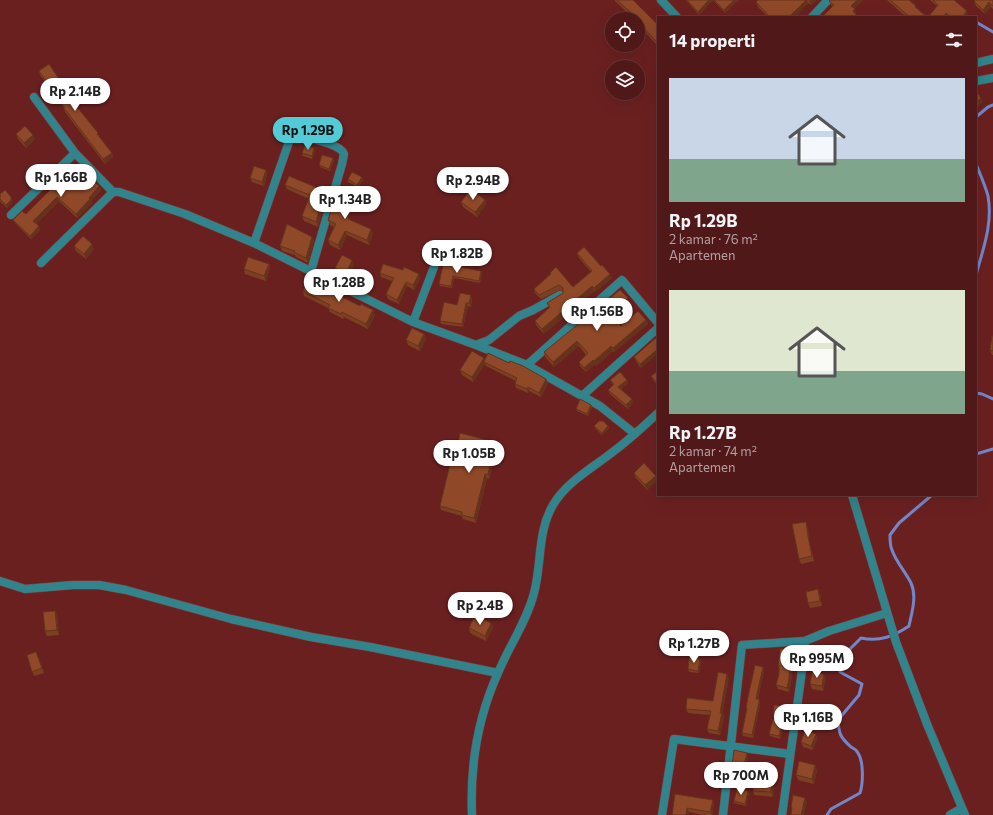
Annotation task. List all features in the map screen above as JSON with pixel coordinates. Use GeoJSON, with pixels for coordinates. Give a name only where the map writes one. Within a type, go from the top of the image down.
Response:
{"type":"FeatureCollection","features":[{"type":"Feature","properties":{"kind":"street"},"geometry":{"type":"LineString","coordinates":[[813,16],[828,0]]}},
{"type":"Feature","properties":{"kind":"street"},"geometry":{"type":"LineString","coordinates":[[663,1],[676,16]]}},
{"type":"Feature","properties":{"kind":"street"},"geometry":{"type":"LineString","coordinates":[[977,63],[993,59]]}},
{"type":"Feature","properties":{"kind":"street"},"geometry":{"type":"LineString","coordinates":[[977,81],[993,78]]}},
{"type":"Feature","properties":{"kind":"street"},"geometry":{"type":"LineString","coordinates":[[34,97],[75,153],[113,192],[124,194],[185,214],[254,243],[413,322],[527,365],[600,406],[635,434]]}},
{"type":"Feature","properties":{"kind":"street"},"geometry":{"type":"LineString","coordinates":[[254,243],[291,136],[293,134],[320,140],[341,149],[344,154],[342,164],[311,271]]}},
{"type":"Feature","properties":{"kind":"street"},"geometry":{"type":"LineString","coordinates":[[11,215],[75,153]]}},
{"type":"Feature","properties":{"kind":"street"},"geometry":{"type":"LineString","coordinates":[[41,263],[113,192]]}},
{"type":"Feature","properties":{"kind":"street"},"geometry":{"type":"LineString","coordinates":[[413,322],[434,267]]}},
{"type":"Feature","properties":{"kind":"street"},"geometry":{"type":"LineString","coordinates":[[527,365],[622,280],[657,322]]}},
{"type":"Feature","properties":{"kind":"street"},"geometry":{"type":"LineString","coordinates":[[476,345],[489,340],[519,316],[560,295]]}},
{"type":"Feature","properties":{"kind":"street"},"geometry":{"type":"LineString","coordinates":[[582,396],[657,329]]}},
{"type":"Feature","properties":{"kind":"street"},"geometry":{"type":"LineString","coordinates":[[472,815],[474,773],[479,730],[487,700],[498,673],[521,627],[534,593],[539,567],[541,540],[545,523],[553,504],[578,478],[635,434],[657,414]]}},
{"type":"Feature","properties":{"kind":"street"},"geometry":{"type":"LineString","coordinates":[[852,496],[896,642],[927,724],[964,811],[950,815]]}},
{"type":"Feature","properties":{"kind":"street"},"geometry":{"type":"LineString","coordinates":[[0,581],[25,589],[73,585],[99,585],[113,587],[231,619],[282,631],[498,673]]}},
{"type":"Feature","properties":{"kind":"street"},"geometry":{"type":"LineString","coordinates":[[723,815],[742,645],[805,640],[887,613]]}},
{"type":"Feature","properties":{"kind":"street"},"geometry":{"type":"LineString","coordinates":[[782,815],[805,640]]}},
{"type":"Feature","properties":{"kind":"street"},"geometry":{"type":"LineString","coordinates":[[662,815],[674,739],[790,754]]}},
{"type":"Feature","properties":{"kind":"building"},"geometry":{"type":"Polygon","coordinates":[[[617,0],[633,0],[645,12],[630,12],[617,0]]]}},
{"type":"Feature","properties":{"kind":"building"},"geometry":{"type":"Polygon","coordinates":[[[687,0],[709,0],[698,12],[687,0]]]}},
{"type":"Feature","properties":{"kind":"building"},"geometry":{"type":"Polygon","coordinates":[[[714,0],[734,0],[724,10],[714,0]]]}},
{"type":"Feature","properties":{"kind":"building"},"geometry":{"type":"Polygon","coordinates":[[[758,0],[806,0],[790,16],[769,16],[756,2],[758,0]]]}},
{"type":"Feature","properties":{"kind":"building"},"geometry":{"type":"Polygon","coordinates":[[[857,0],[851,6],[855,9],[853,11],[857,16],[823,16],[834,5],[829,1],[857,0]]]}},
{"type":"Feature","properties":{"kind":"building"},"geometry":{"type":"Polygon","coordinates":[[[890,0],[909,0],[926,16],[909,16],[890,0]]]}},
{"type":"Feature","properties":{"kind":"building"},"geometry":{"type":"Polygon","coordinates":[[[933,0],[954,0],[967,11],[963,16],[950,16],[946,13],[944,16],[929,16],[938,5],[933,0]]]}},
{"type":"Feature","properties":{"kind":"building"},"geometry":{"type":"Polygon","coordinates":[[[993,0],[993,6],[989,2],[983,10],[974,1],[993,0]]]}},
{"type":"Feature","properties":{"kind":"building"},"geometry":{"type":"Polygon","coordinates":[[[645,12],[657,24],[657,42],[645,29],[645,12]]]}},
{"type":"Feature","properties":{"kind":"building"},"geometry":{"type":"Polygon","coordinates":[[[49,64],[59,79],[58,80],[65,92],[112,153],[103,159],[64,108],[39,71],[49,64]]]}},
{"type":"Feature","properties":{"kind":"building"},"geometry":{"type":"Polygon","coordinates":[[[977,92],[981,98],[977,101],[977,92]]]}},
{"type":"Feature","properties":{"kind":"building"},"geometry":{"type":"Polygon","coordinates":[[[327,123],[340,127],[337,137],[325,132],[327,123]]]}},
{"type":"Feature","properties":{"kind":"building"},"geometry":{"type":"Polygon","coordinates":[[[25,126],[33,135],[24,143],[16,134],[25,126]]]}},
{"type":"Feature","properties":{"kind":"building"},"geometry":{"type":"Polygon","coordinates":[[[305,145],[314,148],[312,156],[302,153],[305,145]]]}},
{"type":"Feature","properties":{"kind":"building"},"geometry":{"type":"Polygon","coordinates":[[[322,155],[333,158],[329,169],[319,165],[322,155]]]}},
{"type":"Feature","properties":{"kind":"building"},"geometry":{"type":"Polygon","coordinates":[[[79,166],[92,176],[90,178],[99,186],[89,198],[90,199],[76,214],[57,197],[33,221],[39,226],[30,236],[13,220],[22,211],[26,214],[66,174],[69,177],[79,166]]]}},
{"type":"Feature","properties":{"kind":"building"},"geometry":{"type":"Polygon","coordinates":[[[254,166],[266,170],[262,182],[250,178],[254,166]]]}},
{"type":"Feature","properties":{"kind":"building"},"geometry":{"type":"Polygon","coordinates":[[[352,172],[362,177],[357,185],[348,179],[352,172]]]}},
{"type":"Feature","properties":{"kind":"building"},"geometry":{"type":"Polygon","coordinates":[[[289,176],[325,191],[316,222],[302,216],[310,195],[285,185],[289,176]]]}},
{"type":"Feature","properties":{"kind":"building"},"geometry":{"type":"Polygon","coordinates":[[[346,189],[356,194],[345,215],[349,217],[348,219],[371,229],[367,240],[345,231],[338,245],[328,240],[336,224],[328,220],[336,195],[342,198],[346,189]]]}},
{"type":"Feature","properties":{"kind":"building"},"geometry":{"type":"Polygon","coordinates":[[[471,189],[485,200],[475,212],[461,202],[471,189]]]}},
{"type":"Feature","properties":{"kind":"building"},"geometry":{"type":"Polygon","coordinates":[[[5,190],[11,197],[11,200],[6,205],[0,199],[0,194],[5,190]]]}},
{"type":"Feature","properties":{"kind":"building"},"geometry":{"type":"Polygon","coordinates":[[[287,224],[312,237],[306,258],[294,252],[295,251],[280,246],[287,224]]]}},
{"type":"Feature","properties":{"kind":"building"},"geometry":{"type":"Polygon","coordinates":[[[83,236],[92,244],[84,254],[74,246],[83,236]]]}},
{"type":"Feature","properties":{"kind":"building"},"geometry":{"type":"Polygon","coordinates":[[[584,247],[610,274],[594,288],[592,286],[542,329],[535,321],[550,307],[547,303],[563,293],[563,288],[559,285],[539,295],[534,289],[551,274],[550,273],[556,267],[573,287],[592,271],[577,253],[584,247]]]}},
{"type":"Feature","properties":{"kind":"building"},"geometry":{"type":"Polygon","coordinates":[[[342,255],[352,260],[346,273],[335,268],[342,255]]]}},
{"type":"Feature","properties":{"kind":"building"},"geometry":{"type":"Polygon","coordinates":[[[248,257],[269,264],[264,276],[244,269],[248,257]]]}},
{"type":"Feature","properties":{"kind":"building"},"geometry":{"type":"Polygon","coordinates":[[[383,264],[403,270],[404,267],[419,274],[413,285],[406,282],[397,300],[386,294],[394,278],[380,273],[383,264]]]}},
{"type":"Feature","properties":{"kind":"building"},"geometry":{"type":"Polygon","coordinates":[[[443,264],[481,271],[479,281],[453,276],[451,286],[439,284],[443,264]]]}},
{"type":"Feature","properties":{"kind":"building"},"geometry":{"type":"Polygon","coordinates":[[[308,280],[360,306],[361,304],[373,310],[366,324],[342,312],[341,314],[328,308],[330,305],[303,291],[308,280]]]}},
{"type":"Feature","properties":{"kind":"building"},"geometry":{"type":"Polygon","coordinates":[[[620,290],[628,298],[610,313],[621,326],[638,311],[646,320],[613,348],[611,346],[584,368],[579,362],[588,353],[577,341],[553,362],[544,352],[620,290]]]}},
{"type":"Feature","properties":{"kind":"building"},"geometry":{"type":"Polygon","coordinates":[[[460,293],[471,295],[469,303],[466,303],[462,324],[440,321],[444,302],[457,305],[460,293]]]}},
{"type":"Feature","properties":{"kind":"building"},"geometry":{"type":"Polygon","coordinates":[[[412,328],[424,334],[418,346],[406,340],[412,328]]]}},
{"type":"Feature","properties":{"kind":"building"},"geometry":{"type":"Polygon","coordinates":[[[993,336],[993,351],[990,350],[993,336]]]}},
{"type":"Feature","properties":{"kind":"building"},"geometry":{"type":"Polygon","coordinates":[[[657,337],[657,350],[640,364],[634,357],[657,337]]]}},
{"type":"Feature","properties":{"kind":"building"},"geometry":{"type":"Polygon","coordinates":[[[472,351],[484,358],[472,377],[460,370],[472,351]]]}},
{"type":"Feature","properties":{"kind":"building"},"geometry":{"type":"Polygon","coordinates":[[[488,353],[509,363],[510,361],[523,366],[546,379],[539,393],[528,387],[527,389],[515,384],[517,378],[484,362],[488,353]]]}},
{"type":"Feature","properties":{"kind":"building"},"geometry":{"type":"Polygon","coordinates":[[[620,372],[627,380],[618,387],[632,399],[626,405],[608,390],[614,384],[610,380],[620,372]]]}},
{"type":"Feature","properties":{"kind":"building"},"geometry":{"type":"Polygon","coordinates":[[[657,372],[657,383],[651,376],[657,372]]]}},
{"type":"Feature","properties":{"kind":"building"},"geometry":{"type":"Polygon","coordinates":[[[580,399],[591,405],[587,414],[576,409],[580,399]]]}},
{"type":"Feature","properties":{"kind":"building"},"geometry":{"type":"Polygon","coordinates":[[[599,421],[603,421],[608,426],[602,433],[594,426],[599,421]]]}},
{"type":"Feature","properties":{"kind":"building"},"geometry":{"type":"Polygon","coordinates":[[[460,433],[502,444],[498,460],[492,458],[488,474],[485,474],[474,518],[462,515],[462,512],[440,506],[450,464],[453,465],[460,433]]]}},
{"type":"Feature","properties":{"kind":"building"},"geometry":{"type":"Polygon","coordinates":[[[644,463],[656,476],[645,485],[634,473],[644,463]]]}},
{"type":"Feature","properties":{"kind":"building"},"geometry":{"type":"Polygon","coordinates":[[[806,522],[812,556],[799,559],[792,524],[806,522]]]}},
{"type":"Feature","properties":{"kind":"building"},"geometry":{"type":"Polygon","coordinates":[[[818,589],[820,601],[808,603],[806,592],[818,589]]]}},
{"type":"Feature","properties":{"kind":"building"},"geometry":{"type":"Polygon","coordinates":[[[55,611],[57,630],[45,631],[43,612],[55,611]]]}},
{"type":"Feature","properties":{"kind":"building"},"geometry":{"type":"Polygon","coordinates":[[[475,615],[491,623],[485,636],[469,628],[475,615]]]}},
{"type":"Feature","properties":{"kind":"building"},"geometry":{"type":"Polygon","coordinates":[[[780,649],[791,649],[787,688],[776,685],[779,674],[778,665],[780,649]]]}},
{"type":"Feature","properties":{"kind":"building"},"geometry":{"type":"Polygon","coordinates":[[[36,652],[42,668],[32,672],[27,655],[36,652]]]}},
{"type":"Feature","properties":{"kind":"building"},"geometry":{"type":"Polygon","coordinates":[[[689,658],[700,659],[698,671],[688,669],[689,658]]]}},
{"type":"Feature","properties":{"kind":"building"},"geometry":{"type":"Polygon","coordinates":[[[755,665],[763,667],[756,699],[759,699],[759,702],[752,735],[742,733],[755,665]]]}},
{"type":"Feature","properties":{"kind":"building"},"geometry":{"type":"Polygon","coordinates":[[[718,672],[727,674],[718,731],[707,729],[711,711],[686,709],[687,698],[713,701],[718,672]]]}},
{"type":"Feature","properties":{"kind":"building"},"geometry":{"type":"Polygon","coordinates":[[[812,672],[824,674],[822,686],[810,684],[812,672]]]}},
{"type":"Feature","properties":{"kind":"building"},"geometry":{"type":"Polygon","coordinates":[[[774,705],[786,707],[784,716],[773,714],[774,705]]]}},
{"type":"Feature","properties":{"kind":"building"},"geometry":{"type":"Polygon","coordinates":[[[806,707],[819,709],[817,719],[805,717],[806,707]]]}},
{"type":"Feature","properties":{"kind":"building"},"geometry":{"type":"Polygon","coordinates":[[[773,719],[783,723],[779,736],[769,734],[773,719]]]}},
{"type":"Feature","properties":{"kind":"building"},"geometry":{"type":"Polygon","coordinates":[[[805,730],[816,734],[811,746],[801,742],[805,730]]]}},
{"type":"Feature","properties":{"kind":"building"},"geometry":{"type":"Polygon","coordinates":[[[734,750],[747,753],[741,777],[731,775],[734,750]]]}},
{"type":"Feature","properties":{"kind":"building"},"geometry":{"type":"Polygon","coordinates":[[[799,761],[815,765],[812,779],[796,775],[799,761]]]}},
{"type":"Feature","properties":{"kind":"building"},"geometry":{"type":"Polygon","coordinates":[[[756,779],[772,780],[771,792],[753,791],[756,779]]]}},
{"type":"Feature","properties":{"kind":"building"},"geometry":{"type":"Polygon","coordinates":[[[737,788],[748,791],[745,804],[734,801],[737,788]]]}},
{"type":"Feature","properties":{"kind":"building"},"geometry":{"type":"Polygon","coordinates":[[[675,794],[713,800],[710,812],[687,808],[686,815],[672,815],[675,794]]]}},
{"type":"Feature","properties":{"kind":"building"},"geometry":{"type":"Polygon","coordinates":[[[793,795],[805,798],[801,815],[791,815],[793,795]]]}},
{"type":"Feature","properties":{"kind":"waterway"},"geometry":{"type":"LineString","coordinates":[[977,23],[993,32]]}},
{"type":"Feature","properties":{"kind":"waterway"},"geometry":{"type":"LineString","coordinates":[[977,116],[988,107],[993,105]]}},
{"type":"Feature","properties":{"kind":"waterway"},"geometry":{"type":"LineString","coordinates":[[977,166],[988,196],[989,206],[988,226],[977,271]]}},
{"type":"Feature","properties":{"kind":"waterway"},"geometry":{"type":"LineString","coordinates":[[977,393],[993,399]]}},
{"type":"Feature","properties":{"kind":"waterway"},"geometry":{"type":"LineString","coordinates":[[977,454],[993,449]]}},
{"type":"Feature","properties":{"kind":"waterway"},"geometry":{"type":"LineString","coordinates":[[827,815],[831,809],[860,793],[862,784],[862,767],[860,757],[857,751],[847,744],[842,738],[838,720],[859,695],[862,684],[840,672],[840,662],[861,638],[881,639],[898,633],[909,626],[913,604],[913,588],[894,554],[891,547],[890,535],[899,523],[931,496]]}}]}
